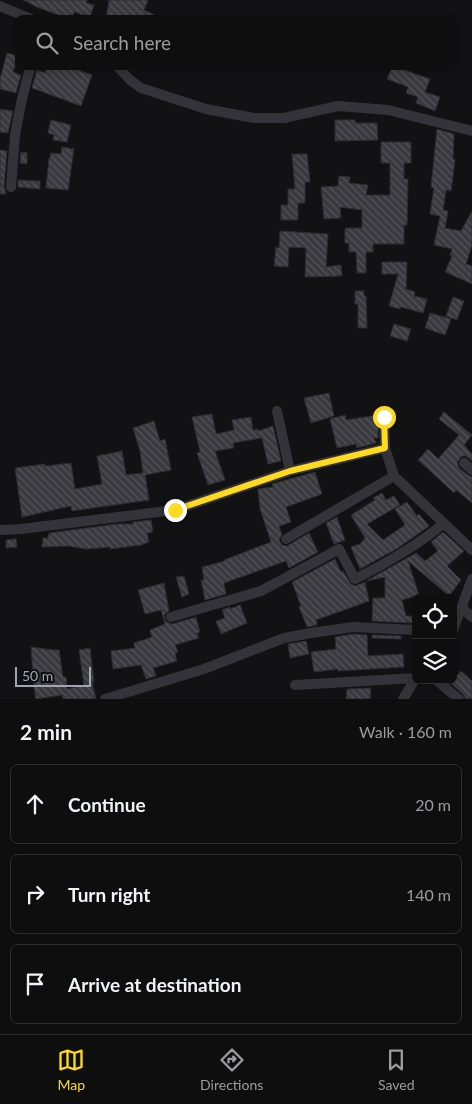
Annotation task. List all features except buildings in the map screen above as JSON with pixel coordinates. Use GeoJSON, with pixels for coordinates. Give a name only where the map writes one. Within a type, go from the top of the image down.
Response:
{"type":"FeatureCollection","features":[{"type":"Feature","properties":{"kind":"street"},"geometry":{"type":"LineString","coordinates":[[0,6],[22,15]]}},
{"type":"Feature","properties":{"kind":"street"},"geometry":{"type":"LineString","coordinates":[[12,187],[15,135],[29,70]]}},
{"type":"Feature","properties":{"kind":"street"},"geometry":{"type":"LineString","coordinates":[[121,70],[128,79],[141,88],[206,110],[254,118],[284,118],[338,106],[388,110],[472,131]]}},
{"type":"Feature","properties":{"kind":"street"},"geometry":{"type":"LineString","coordinates":[[277,411],[290,471]]}},
{"type":"Feature","properties":{"kind":"street"},"geometry":{"type":"LineString","coordinates":[[384,417],[385,448],[394,476],[472,550]]}},
{"type":"Feature","properties":{"kind":"street"},"geometry":{"type":"LineString","coordinates":[[0,530],[175,510],[290,471],[385,448]]}},
{"type":"Feature","properties":{"kind":"street"},"geometry":{"type":"LineString","coordinates":[[464,463],[472,470]]}},
{"type":"Feature","properties":{"kind":"street"},"geometry":{"type":"LineString","coordinates":[[286,539],[394,476]]}},
{"type":"Feature","properties":{"kind":"street"},"geometry":{"type":"LineString","coordinates":[[171,617],[261,590],[339,548],[355,579],[424,540],[444,523]]}},
{"type":"Feature","properties":{"kind":"street"},"geometry":{"type":"LineString","coordinates":[[457,618],[472,579]]}},
{"type":"Feature","properties":{"kind":"street"},"geometry":{"type":"LineString","coordinates":[[461,607],[472,617]]}},
{"type":"Feature","properties":{"kind":"street"},"geometry":{"type":"LineString","coordinates":[[105,699],[204,669],[284,638],[353,627],[412,630]]}},
{"type":"Feature","properties":{"kind":"street"},"geometry":{"type":"LineString","coordinates":[[295,685],[412,678]]}},
{"type":"Feature","properties":{"kind":"street"},"geometry":{"type":"LineString","coordinates":[[403,699],[412,684]]}},
{"type":"Feature","properties":{"kind":"street"},"geometry":{"type":"LineString","coordinates":[[441,684],[459,699]]}},
{"type":"Feature","properties":{"kind":"route"},"geometry":{"type":"LineString","coordinates":[[175,510],[290,471],[385,448],[384,417]]}}]}
